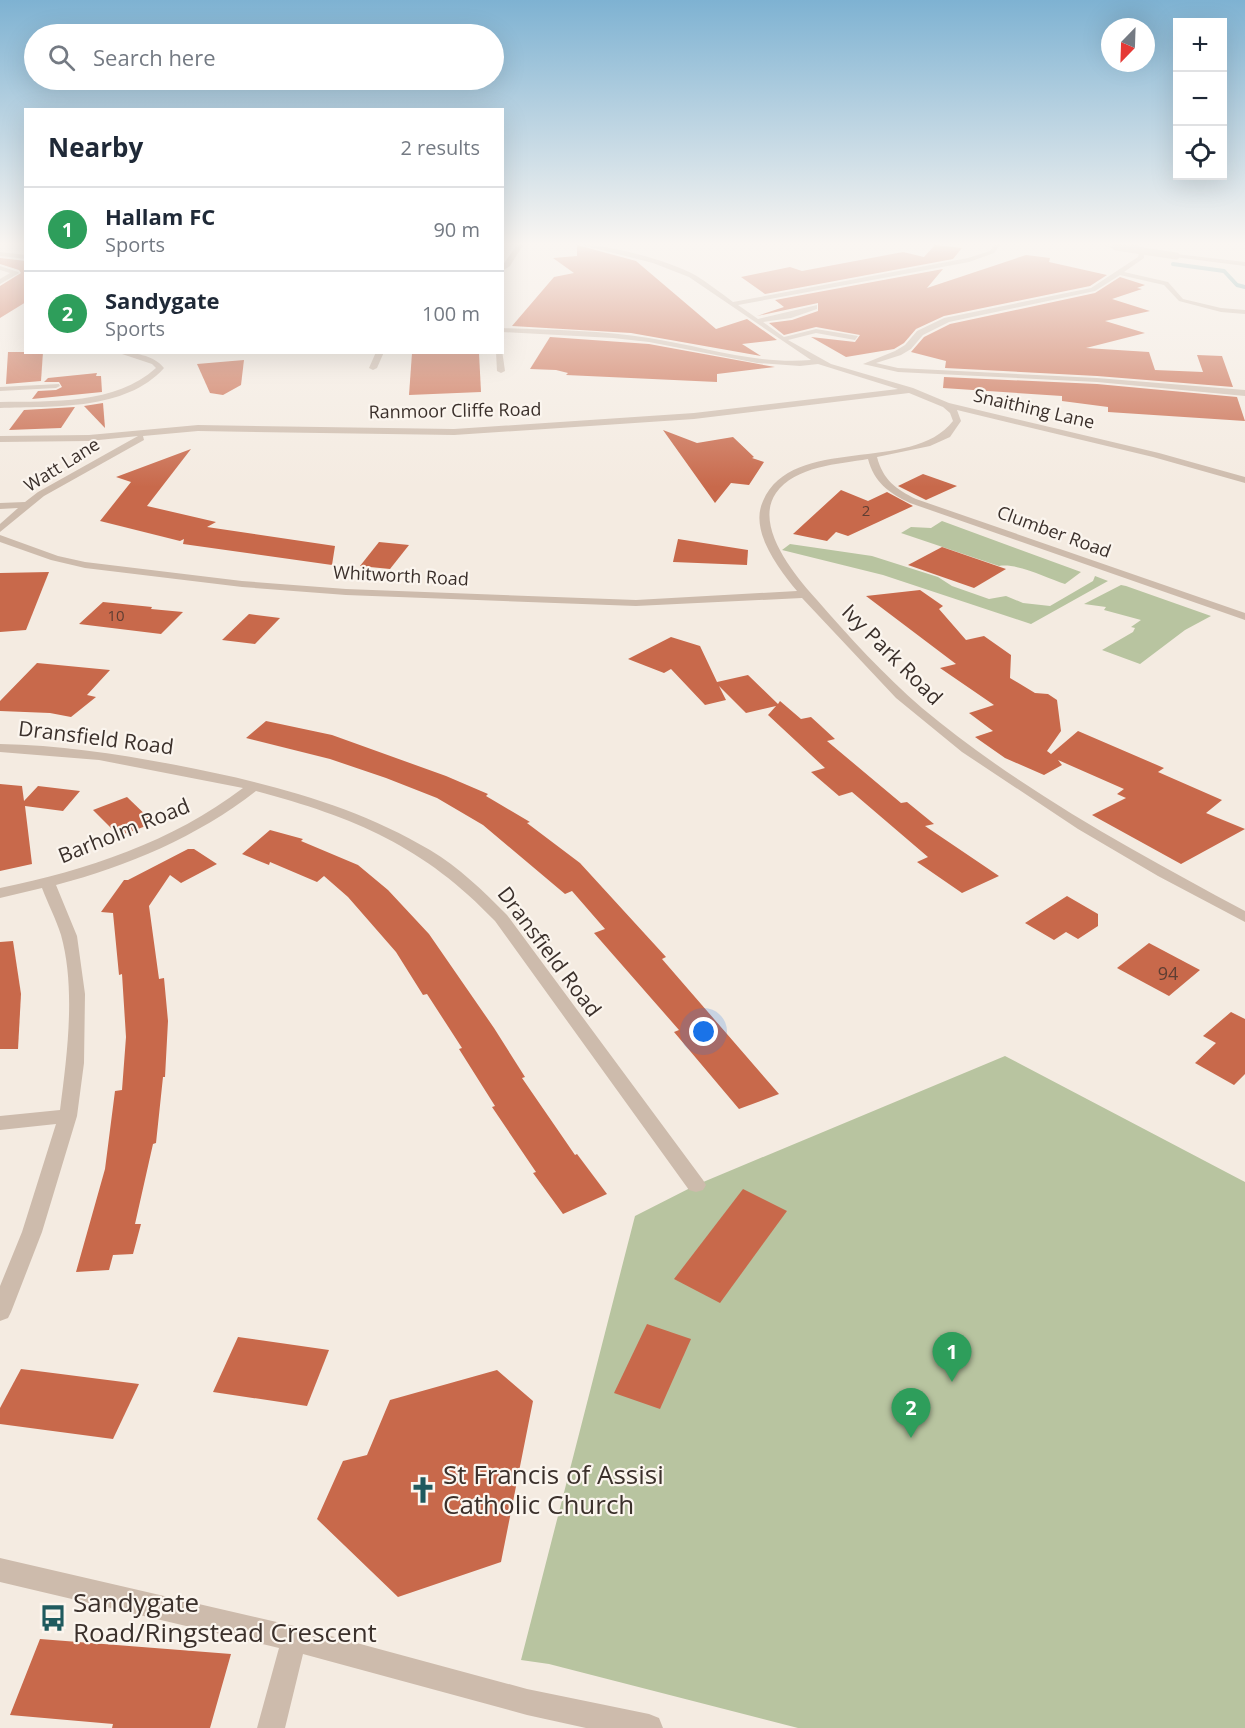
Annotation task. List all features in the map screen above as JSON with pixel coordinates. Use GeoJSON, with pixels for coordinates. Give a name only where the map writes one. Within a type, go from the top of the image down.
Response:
{"type":"FeatureCollection","features":[{"type":"Feature","properties":{"kind":"street"},"geometry":{"type":"LineString","coordinates":[[764,326],[817,362]]}},
{"type":"Feature","properties":{"kind":"street"},"geometry":{"type":"LineString","coordinates":[[837,369],[867,364],[898,353],[908,347],[920,333],[935,326]]}},
{"type":"Feature","properties":{"kind":"street"},"geometry":{"type":"LineString","coordinates":[[504,330],[640,339],[745,357],[803,364],[817,362]]}},
{"type":"Feature","properties":{"kind":"street"},"geometry":{"type":"LineString","coordinates":[[783,339],[816,331],[855,338]]}},
{"type":"Feature","properties":{"kind":"street"},"geometry":{"type":"LineString","coordinates":[[0,405],[90,398],[120,392],[153,377],[160,368],[155,362],[127,354]]}},
{"type":"Feature","properties":{"kind":"street"},"geometry":{"type":"LineString","coordinates":[[373,368],[379,354]]}},
{"type":"Feature","properties":{"kind":"street"},"geometry":{"type":"LineString","coordinates":[[500,354],[501,371]]}},
{"type":"Feature","properties":{"kind":"street","name":"Snaithing Lane"},"geometry":{"type":"LineString","coordinates":[[817,362],[910,390],[946,405],[1156,454],[1245,480]]}},
{"type":"Feature","properties":{"kind":"street"},"geometry":{"type":"LineString","coordinates":[[867,364],[898,370],[1097,380],[1245,393]]}},
{"type":"Feature","properties":{"kind":"street"},"geometry":{"type":"LineString","coordinates":[[0,389],[56,386]]}},
{"type":"Feature","properties":{"kind":"street","name":"Ranmoor Cliffe Road"},"geometry":{"type":"LineString","coordinates":[[0,439],[146,435],[198,428],[454,432],[694,416],[910,390]]}},
{"type":"Feature","properties":{"kind":"street","name":"Ivy Park Road"},"geometry":{"type":"LineString","coordinates":[[946,405],[954,412],[957,421],[949,432],[918,446],[802,470],[779,483],[767,499],[765,520],[770,543],[805,594],[858,653],[929,719],[1019,786],[1103,837],[1245,917]]}},
{"type":"Feature","properties":{"kind":"street","name":"Watt Lane"},"geometry":{"type":"LineString","coordinates":[[0,529],[41,494],[146,435]]}},
{"type":"Feature","properties":{"kind":"street","name":"Clumber Road"},"geometry":{"type":"LineString","coordinates":[[872,456],[881,482],[892,491],[913,501],[1245,617]]}},
{"type":"Feature","properties":{"kind":"street"},"geometry":{"type":"LineString","coordinates":[[0,506],[28,505]]}},
{"type":"Feature","properties":{"kind":"street","name":"Whitworth Road"},"geometry":{"type":"LineString","coordinates":[[0,538],[55,558],[85,565],[231,583],[346,592],[636,603],[805,594]]}},
{"type":"Feature","properties":{"kind":"street","name":"Dransfield Road"},"geometry":{"type":"LineString","coordinates":[[0,748],[27,748],[121,759],[253,787],[317,803],[378,827],[427,854],[467,883],[501,918],[696,1185]]}},
{"type":"Feature","properties":{"kind":"street","name":"Barholm Road"},"geometry":{"type":"LineString","coordinates":[[0,893],[48,884],[182,834],[229,809],[253,787]]}},
{"type":"Feature","properties":{"kind":"street"},"geometry":{"type":"LineString","coordinates":[[0,1312],[32,1232],[68,1116],[75,1063],[77,993],[69,936],[48,884]]}},
{"type":"Feature","properties":{"kind":"street"},"geometry":{"type":"LineString","coordinates":[[0,1123],[68,1116]]}},
{"type":"Feature","properties":{"kind":"street"},"geometry":{"type":"LineString","coordinates":[[0,1570],[294,1640],[527,1702],[649,1728]]}},
{"type":"Feature","properties":{"kind":"street"},"geometry":{"type":"LineString","coordinates":[[271,1728],[294,1640]]}},
{"type":"Feature","properties":{"kind":"green space"},"geometry":{"type":"Polygon","coordinates":[[[942,521],[1081,572],[1065,584],[1023,569],[999,566],[901,533],[911,527],[931,528],[942,521]]]}},
{"type":"Feature","properties":{"kind":"green space"},"geometry":{"type":"Polygon","coordinates":[[[790,544],[872,556],[938,577],[952,586],[989,599],[1006,596],[1023,603],[1050,606],[1093,581],[1095,576],[1108,581],[1031,624],[883,575],[782,550],[790,544]]]}},
{"type":"Feature","properties":{"kind":"green space"},"geometry":{"type":"Polygon","coordinates":[[[1121,585],[1211,616],[1185,630],[1140,664],[1102,650],[1133,632],[1135,628],[1131,627],[1141,620],[1104,610],[1106,607],[1084,604],[1121,585]]]}},
{"type":"Feature","properties":{"kind":"green space"},"geometry":{"type":"Polygon","coordinates":[[[1005,1056],[1245,1182],[1245,1728],[798,1728],[549,1664],[521,1660],[635,1216],[696,1185],[1005,1056]]]}},
{"type":"Feature","properties":{"kind":"building"},"geometry":{"type":"Polygon","coordinates":[[[512,326],[712,326],[716,329],[726,326],[756,326],[777,340],[742,344],[761,356],[631,333],[512,326]]]}},
{"type":"Feature","properties":{"kind":"building"},"geometry":{"type":"Polygon","coordinates":[[[772,326],[923,326],[916,329],[904,343],[894,349],[846,357],[811,337],[855,342],[860,335],[816,327],[784,335],[772,326]]]}},
{"type":"Feature","properties":{"kind":"building"},"geometry":{"type":"Polygon","coordinates":[[[947,326],[1120,326],[1145,333],[1086,348],[1149,352],[1155,370],[1203,372],[1197,355],[1222,356],[1233,387],[1097,376],[945,368],[946,361],[911,352],[924,337],[947,326]]]}},
{"type":"Feature","properties":{"kind":"building"},"geometry":{"type":"Polygon","coordinates":[[[550,337],[649,344],[775,367],[717,374],[717,382],[566,375],[568,373],[556,370],[530,369],[550,337]]]}},
{"type":"Feature","properties":{"kind":"building"},"geometry":{"type":"Polygon","coordinates":[[[8,352],[43,354],[41,381],[6,384],[8,352]]]}},
{"type":"Feature","properties":{"kind":"building"},"geometry":{"type":"Polygon","coordinates":[[[412,354],[479,354],[481,392],[409,395],[412,354]]]}},
{"type":"Feature","properties":{"kind":"building"},"geometry":{"type":"Polygon","coordinates":[[[244,360],[241,385],[223,395],[210,393],[197,364],[244,360]]]}},
{"type":"Feature","properties":{"kind":"building"},"geometry":{"type":"Polygon","coordinates":[[[97,373],[96,376],[101,376],[102,392],[32,399],[38,391],[56,390],[62,387],[59,382],[44,382],[48,378],[97,373]]]}},
{"type":"Feature","properties":{"kind":"building"},"geometry":{"type":"Polygon","coordinates":[[[944,377],[1097,384],[1237,397],[1245,421],[1108,412],[1108,407],[1062,401],[1062,396],[943,388],[944,377]]]}},
{"type":"Feature","properties":{"kind":"building"},"geometry":{"type":"Polygon","coordinates":[[[103,403],[105,428],[84,406],[103,403]]]}},
{"type":"Feature","properties":{"kind":"building"},"geometry":{"type":"Polygon","coordinates":[[[75,407],[61,428],[9,430],[24,410],[75,407]]]}},
{"type":"Feature","properties":{"kind":"building"},"geometry":{"type":"Polygon","coordinates":[[[663,430],[697,443],[733,437],[754,457],[752,458],[764,462],[749,485],[731,483],[715,503],[663,430]]]}},
{"type":"Feature","properties":{"kind":"building"},"geometry":{"type":"Polygon","coordinates":[[[191,449],[147,506],[216,522],[207,527],[335,546],[332,565],[183,544],[184,539],[180,541],[100,521],[131,482],[116,477],[191,449]]]}},
{"type":"Feature","properties":{"kind":"building"},"geometry":{"type":"Polygon","coordinates":[[[923,474],[957,486],[926,500],[898,486],[923,474]]]}},
{"type":"Feature","properties":{"kind":"building"},"geometry":{"type":"Polygon","coordinates":[[[841,490],[868,501],[887,492],[913,506],[848,536],[836,532],[827,541],[793,534],[841,490]]]}},
{"type":"Feature","properties":{"kind":"building"},"geometry":{"type":"Polygon","coordinates":[[[678,539],[748,550],[747,565],[673,562],[678,539]]]}},
{"type":"Feature","properties":{"kind":"building"},"geometry":{"type":"Polygon","coordinates":[[[379,542],[409,545],[390,569],[360,566],[379,542]]]}},
{"type":"Feature","properties":{"kind":"building"},"geometry":{"type":"Polygon","coordinates":[[[942,547],[1006,569],[974,588],[908,565],[942,547]]]}},
{"type":"Feature","properties":{"kind":"building"},"geometry":{"type":"Polygon","coordinates":[[[49,572],[26,630],[0,632],[0,573],[49,572]]]}},
{"type":"Feature","properties":{"kind":"building"},"geometry":{"type":"Polygon","coordinates":[[[920,590],[943,606],[939,609],[966,640],[984,636],[1011,655],[1010,678],[1035,693],[1048,694],[1057,700],[1061,731],[1047,751],[1051,754],[1078,731],[1164,768],[1158,772],[1222,800],[1206,813],[1245,829],[1181,864],[1092,815],[1126,798],[1117,794],[1124,789],[1058,760],[1062,765],[1044,775],[1005,758],[975,737],[993,731],[969,713],[994,705],[940,668],[956,664],[866,596],[920,590]]]}},
{"type":"Feature","properties":{"kind":"building"},"geometry":{"type":"Polygon","coordinates":[[[103,602],[183,612],[161,634],[79,624],[103,602]]]}},
{"type":"Feature","properties":{"kind":"building"},"geometry":{"type":"Polygon","coordinates":[[[249,614],[280,618],[255,644],[222,640],[249,614]]]}},
{"type":"Feature","properties":{"kind":"building"},"geometry":{"type":"Polygon","coordinates":[[[671,637],[700,646],[717,682],[748,675],[778,704],[780,701],[801,719],[811,717],[835,739],[827,741],[901,803],[907,802],[934,824],[925,826],[999,876],[962,893],[917,862],[928,857],[852,792],[839,796],[811,772],[825,768],[768,715],[776,706],[746,713],[719,686],[726,700],[705,705],[671,669],[664,673],[628,659],[671,637]]]}},
{"type":"Feature","properties":{"kind":"building"},"geometry":{"type":"Polygon","coordinates":[[[37,663],[110,670],[87,695],[96,697],[71,717],[50,713],[0,711],[0,701],[37,663]]]}},
{"type":"Feature","properties":{"kind":"building"},"geometry":{"type":"Polygon","coordinates":[[[266,721],[332,735],[446,776],[488,794],[486,796],[530,822],[527,823],[580,863],[666,957],[662,959],[779,1094],[739,1109],[674,1032],[679,1030],[594,933],[605,929],[572,891],[565,894],[483,825],[437,798],[386,778],[330,759],[246,738],[266,721]]]}},
{"type":"Feature","properties":{"kind":"building"},"geometry":{"type":"Polygon","coordinates":[[[0,784],[22,786],[24,801],[38,786],[80,791],[63,811],[25,806],[32,864],[0,871],[0,784]]]}},
{"type":"Feature","properties":{"kind":"building"},"geometry":{"type":"Polygon","coordinates":[[[127,797],[154,823],[119,836],[93,810],[127,797]]]}},
{"type":"Feature","properties":{"kind":"building"},"geometry":{"type":"Polygon","coordinates":[[[270,830],[303,839],[301,841],[358,865],[388,890],[429,934],[494,1028],[525,1077],[522,1078],[575,1155],[577,1154],[607,1194],[563,1214],[533,1173],[536,1172],[492,1107],[495,1106],[459,1049],[462,1048],[427,994],[423,995],[396,952],[348,897],[324,876],[317,882],[270,862],[269,865],[242,854],[270,830]]]}},
{"type":"Feature","properties":{"kind":"building"},"geometry":{"type":"Polygon","coordinates":[[[188,849],[194,849],[217,864],[181,883],[170,875],[149,906],[159,979],[164,978],[168,1021],[165,1077],[163,1077],[156,1143],[153,1144],[135,1224],[141,1224],[133,1254],[113,1255],[109,1270],[76,1272],[105,1169],[115,1091],[122,1090],[126,1037],[122,974],[119,975],[113,913],[101,912],[124,880],[188,849]]]}},
{"type":"Feature","properties":{"kind":"building"},"geometry":{"type":"Polygon","coordinates":[[[1067,896],[1098,914],[1098,926],[1078,939],[1066,932],[1054,940],[1025,923],[1067,896]]]}},
{"type":"Feature","properties":{"kind":"building"},"geometry":{"type":"Polygon","coordinates":[[[13,941],[21,994],[18,1049],[0,1049],[0,942],[13,941]]]}},
{"type":"Feature","properties":{"kind":"building"},"geometry":{"type":"Polygon","coordinates":[[[1149,943],[1200,970],[1169,996],[1117,968],[1149,943]]]}},
{"type":"Feature","properties":{"kind":"building"},"geometry":{"type":"Polygon","coordinates":[[[1231,1012],[1245,1019],[1245,1074],[1234,1085],[1195,1063],[1216,1043],[1203,1036],[1231,1012]]]}},
{"type":"Feature","properties":{"kind":"building"},"geometry":{"type":"Polygon","coordinates":[[[743,1189],[787,1211],[720,1303],[674,1279],[743,1189]]]}},
{"type":"Feature","properties":{"kind":"building"},"geometry":{"type":"Polygon","coordinates":[[[647,1324],[691,1339],[660,1409],[614,1393],[647,1324]]]}},
{"type":"Feature","properties":{"kind":"building"},"geometry":{"type":"Polygon","coordinates":[[[238,1337],[329,1350],[307,1406],[213,1392],[238,1337]]]}},
{"type":"Feature","properties":{"kind":"building"},"geometry":{"type":"Polygon","coordinates":[[[21,1369],[139,1384],[113,1439],[0,1424],[0,1408],[21,1369]]]}},
{"type":"Feature","properties":{"kind":"building","name":"St Francis of Assisi Catholic Church"},"geometry":{"type":"Polygon","coordinates":[[[497,1370],[533,1401],[501,1562],[398,1597],[317,1519],[343,1461],[367,1455],[390,1400],[497,1370]]]}},
{"type":"Feature","properties":{"kind":"building"},"geometry":{"type":"Polygon","coordinates":[[[40,1639],[231,1654],[210,1728],[112,1728],[113,1724],[10,1715],[40,1639]]]}},
{"type":"Feature","properties":{"kind":"place","name":"Hallam FC"},"geometry":{"type":"Point","coordinates":[952,1382]}},
{"type":"Feature","properties":{"kind":"place","name":"Sandygate"},"geometry":{"type":"Point","coordinates":[911,1438]}},
{"type":"Feature","properties":{"kind":"place","name":"St Francis of Assisi Catholic Church"},"geometry":{"type":"Point","coordinates":[423,1490]}},
{"type":"Feature","properties":{"kind":"place","name":"Sandygate Road/Ringstead Crescent"},"geometry":{"type":"Point","coordinates":[53,1618]}}]}
